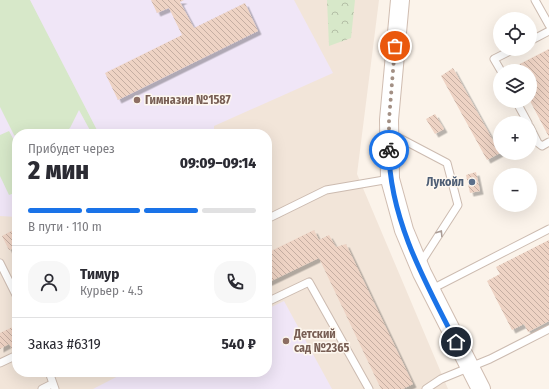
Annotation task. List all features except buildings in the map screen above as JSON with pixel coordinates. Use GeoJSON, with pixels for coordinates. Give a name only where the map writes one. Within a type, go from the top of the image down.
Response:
{"type":"FeatureCollection","features":[{"type":"Feature","properties":{"kind":"street"},"geometry":{"type":"LineString","coordinates":[[400,0],[392,76],[389,132],[390,179],[404,230],[419,266],[481,389]]}},
{"type":"Feature","properties":{"kind":"lane"},"geometry":{"type":"LineString","coordinates":[[535,0],[549,26]]}},
{"type":"Feature","properties":{"kind":"lane"},"geometry":{"type":"LineString","coordinates":[[537,37],[549,31]]}},
{"type":"Feature","properties":{"kind":"lane"},"geometry":{"type":"LineString","coordinates":[[497,64],[494,59],[500,56]]}},
{"type":"Feature","properties":{"kind":"lane"},"geometry":{"type":"LineString","coordinates":[[389,132],[447,164],[458,205],[419,266]]}},
{"type":"Feature","properties":{"kind":"lane"},"geometry":{"type":"LineString","coordinates":[[537,140],[542,146],[549,142]]}},
{"type":"Feature","properties":{"kind":"lane"},"geometry":{"type":"LineString","coordinates":[[272,217],[326,190],[390,179]]}},
{"type":"Feature","properties":{"kind":"lane"},"geometry":{"type":"LineString","coordinates":[[430,290],[549,229]]}},
{"type":"Feature","properties":{"kind":"lane"},"geometry":{"type":"LineString","coordinates":[[0,263],[12,287]]}},
{"type":"Feature","properties":{"kind":"lane"},"geometry":{"type":"LineString","coordinates":[[272,300],[309,282],[369,389]]}},
{"type":"Feature","properties":{"kind":"lane"},"geometry":{"type":"LineString","coordinates":[[426,389],[442,378],[490,359],[549,329]]}},
{"type":"Feature","properties":{"kind":"lane"},"geometry":{"type":"LineString","coordinates":[[0,363],[12,357]]}},
{"type":"Feature","properties":{"kind":"lane"},"geometry":{"type":"LineString","coordinates":[[42,389],[54,386]]}},
{"type":"Feature","properties":{"kind":"shaded area"},"geometry":{"type":"Polygon","coordinates":[[[0,0],[379,0],[357,174],[448,389],[0,389],[0,0]]]}},
{"type":"Feature","properties":{"kind":"shaded area","name":"Гимназия №1587"},"geometry":{"type":"Polygon","coordinates":[[[0,0],[294,0],[333,73],[214,126],[214,129],[12,129],[12,217],[0,216],[0,0]]]}},
{"type":"Feature","properties":{"kind":"shaded area","name":"Детский сад №2365"},"geometry":{"type":"Polygon","coordinates":[[[284,301],[332,389],[93,389],[116,377],[272,377],[272,307],[284,301]]]}},
{"type":"Feature","properties":{"kind":"green space"},"geometry":{"type":"Polygon","coordinates":[[[0,0],[30,0],[96,129],[89,129],[79,110],[69,129],[12,129],[12,131],[0,107],[0,0]]]}},
{"type":"Feature","properties":{"kind":"green space"},"geometry":{"type":"Polygon","coordinates":[[[327,0],[355,0],[351,38],[329,46],[327,0]]]}},
{"type":"Feature","properties":{"kind":"green space"},"geometry":{"type":"Polygon","coordinates":[[[9,131],[12,137],[12,194],[9,195],[0,176],[0,135],[9,131]]]}},
{"type":"Feature","properties":{"kind":"way so far"},"geometry":{"type":"LineString","coordinates":[[389,150],[389,120],[395,46]]}},
{"type":"Feature","properties":{"kind":"place","name":"Гимназия №1587"},"geometry":{"type":"Point","coordinates":[137,100]}},
{"type":"Feature","properties":{"kind":"place","name":"Лукойл"},"geometry":{"type":"Point","coordinates":[472,182]}},
{"type":"Feature","properties":{"kind":"place","name":"Детский сад №2365"},"geometry":{"type":"Point","coordinates":[286,341]}},
{"type":"Feature","properties":{"kind":"route"},"geometry":{"type":"LineString","coordinates":[[389,150],[390,179],[404,230],[422,274],[456,342]]}}]}
